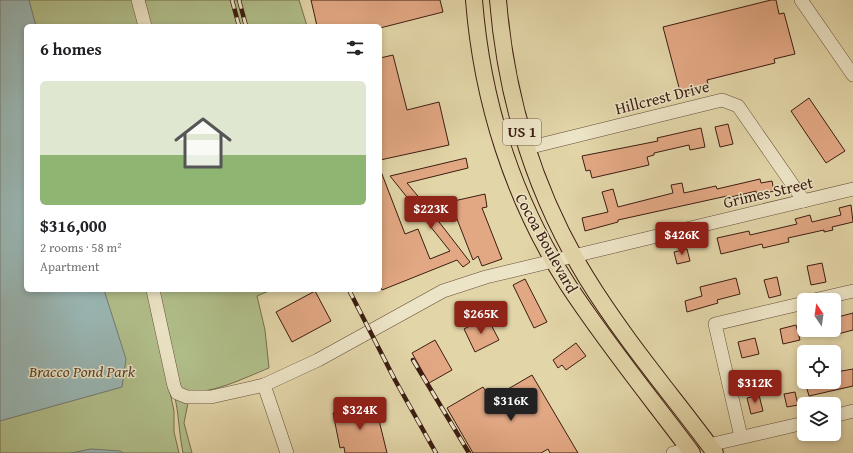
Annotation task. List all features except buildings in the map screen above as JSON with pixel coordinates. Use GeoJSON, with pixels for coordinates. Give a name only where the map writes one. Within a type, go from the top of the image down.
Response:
{"type":"FeatureCollection","features":[{"type":"Feature","properties":{"kind":"main road","name":"Cocoa Boulevard"},"geometry":{"type":"LineString","coordinates":[[474,0],[477,33],[486,91],[502,144],[526,206],[553,260],[583,307],[625,363],[702,451]]}},
{"type":"Feature","properties":{"kind":"main road"},"geometry":{"type":"LineString","coordinates":[[488,0],[495,58],[509,82]]}},
{"type":"Feature","properties":{"kind":"main road","name":"Cocoa Boulevard"},"geometry":{"type":"LineString","coordinates":[[498,0],[509,82],[527,148],[548,202],[574,256],[702,451]]}},
{"type":"Feature","properties":{"kind":"street"},"geometry":{"type":"LineString","coordinates":[[138,0],[144,24]]}},
{"type":"Feature","properties":{"kind":"street"},"geometry":{"type":"LineString","coordinates":[[801,0],[853,75]]}},
{"type":"Feature","properties":{"kind":"street","name":"Hillcrest Drive"},"geometry":{"type":"LineString","coordinates":[[527,148],[722,100],[738,106],[804,201]]}},
{"type":"Feature","properties":{"kind":"street","name":"Grimes Street"},"geometry":{"type":"LineString","coordinates":[[153,292],[174,386],[177,393],[187,397],[211,397],[264,385],[318,360],[442,291],[486,277],[553,260],[853,189]]}},
{"type":"Feature","properties":{"kind":"street"},"geometry":{"type":"LineString","coordinates":[[841,294],[853,291]]}},
{"type":"Feature","properties":{"kind":"street"},"geometry":{"type":"LineString","coordinates":[[742,437],[715,324],[797,304]]}},
{"type":"Feature","properties":{"kind":"street"},"geometry":{"type":"LineString","coordinates":[[264,385],[287,453]]}},
{"type":"Feature","properties":{"kind":"street"},"geometry":{"type":"LineString","coordinates":[[841,414],[853,411]]}},
{"type":"Feature","properties":{"kind":"street"},"geometry":{"type":"LineString","coordinates":[[673,453],[702,451],[742,437],[797,425]]}},
{"type":"Feature","properties":{"kind":"green space","name":"Bracco Pond Park"},"geometry":{"type":"Polygon","coordinates":[[[0,0],[133,0],[139,24],[24,24],[24,292],[148,292],[174,411],[174,432],[179,453],[0,453],[0,0]]]}},
{"type":"Feature","properties":{"kind":"green space"},"geometry":{"type":"Polygon","coordinates":[[[144,0],[299,0],[306,24],[150,24],[144,0]]]}},
{"type":"Feature","properties":{"kind":"green space"},"geometry":{"type":"Polygon","coordinates":[[[158,292],[266,292],[257,296],[265,330],[269,368],[225,386],[213,389],[190,391],[181,389],[158,292]]]}},
{"type":"Feature","properties":{"kind":"green space"},"geometry":{"type":"Polygon","coordinates":[[[175,397],[188,403],[184,423],[192,453],[183,453],[175,397]]]}},
{"type":"Feature","properties":{"kind":"water"},"geometry":{"type":"Polygon","coordinates":[[[0,0],[29,0],[35,24],[24,24],[24,292],[105,292],[126,359],[122,387],[0,421],[0,0]]]}},
{"type":"Feature","properties":{"kind":"water"},"geometry":{"type":"Polygon","coordinates":[[[91,449],[120,451],[123,453],[71,453],[91,449]]]}},
{"type":"Feature","properties":{"kind":"railway"},"geometry":{"type":"LineString","coordinates":[[232,0],[238,24]]}},
{"type":"Feature","properties":{"kind":"railway"},"geometry":{"type":"LineString","coordinates":[[239,0],[245,24]]}},
{"type":"Feature","properties":{"kind":"railway"},"geometry":{"type":"LineString","coordinates":[[350,292],[395,380],[436,453]]}},
{"type":"Feature","properties":{"kind":"railway"},"geometry":{"type":"LineString","coordinates":[[413,360],[469,453]]}}]}
